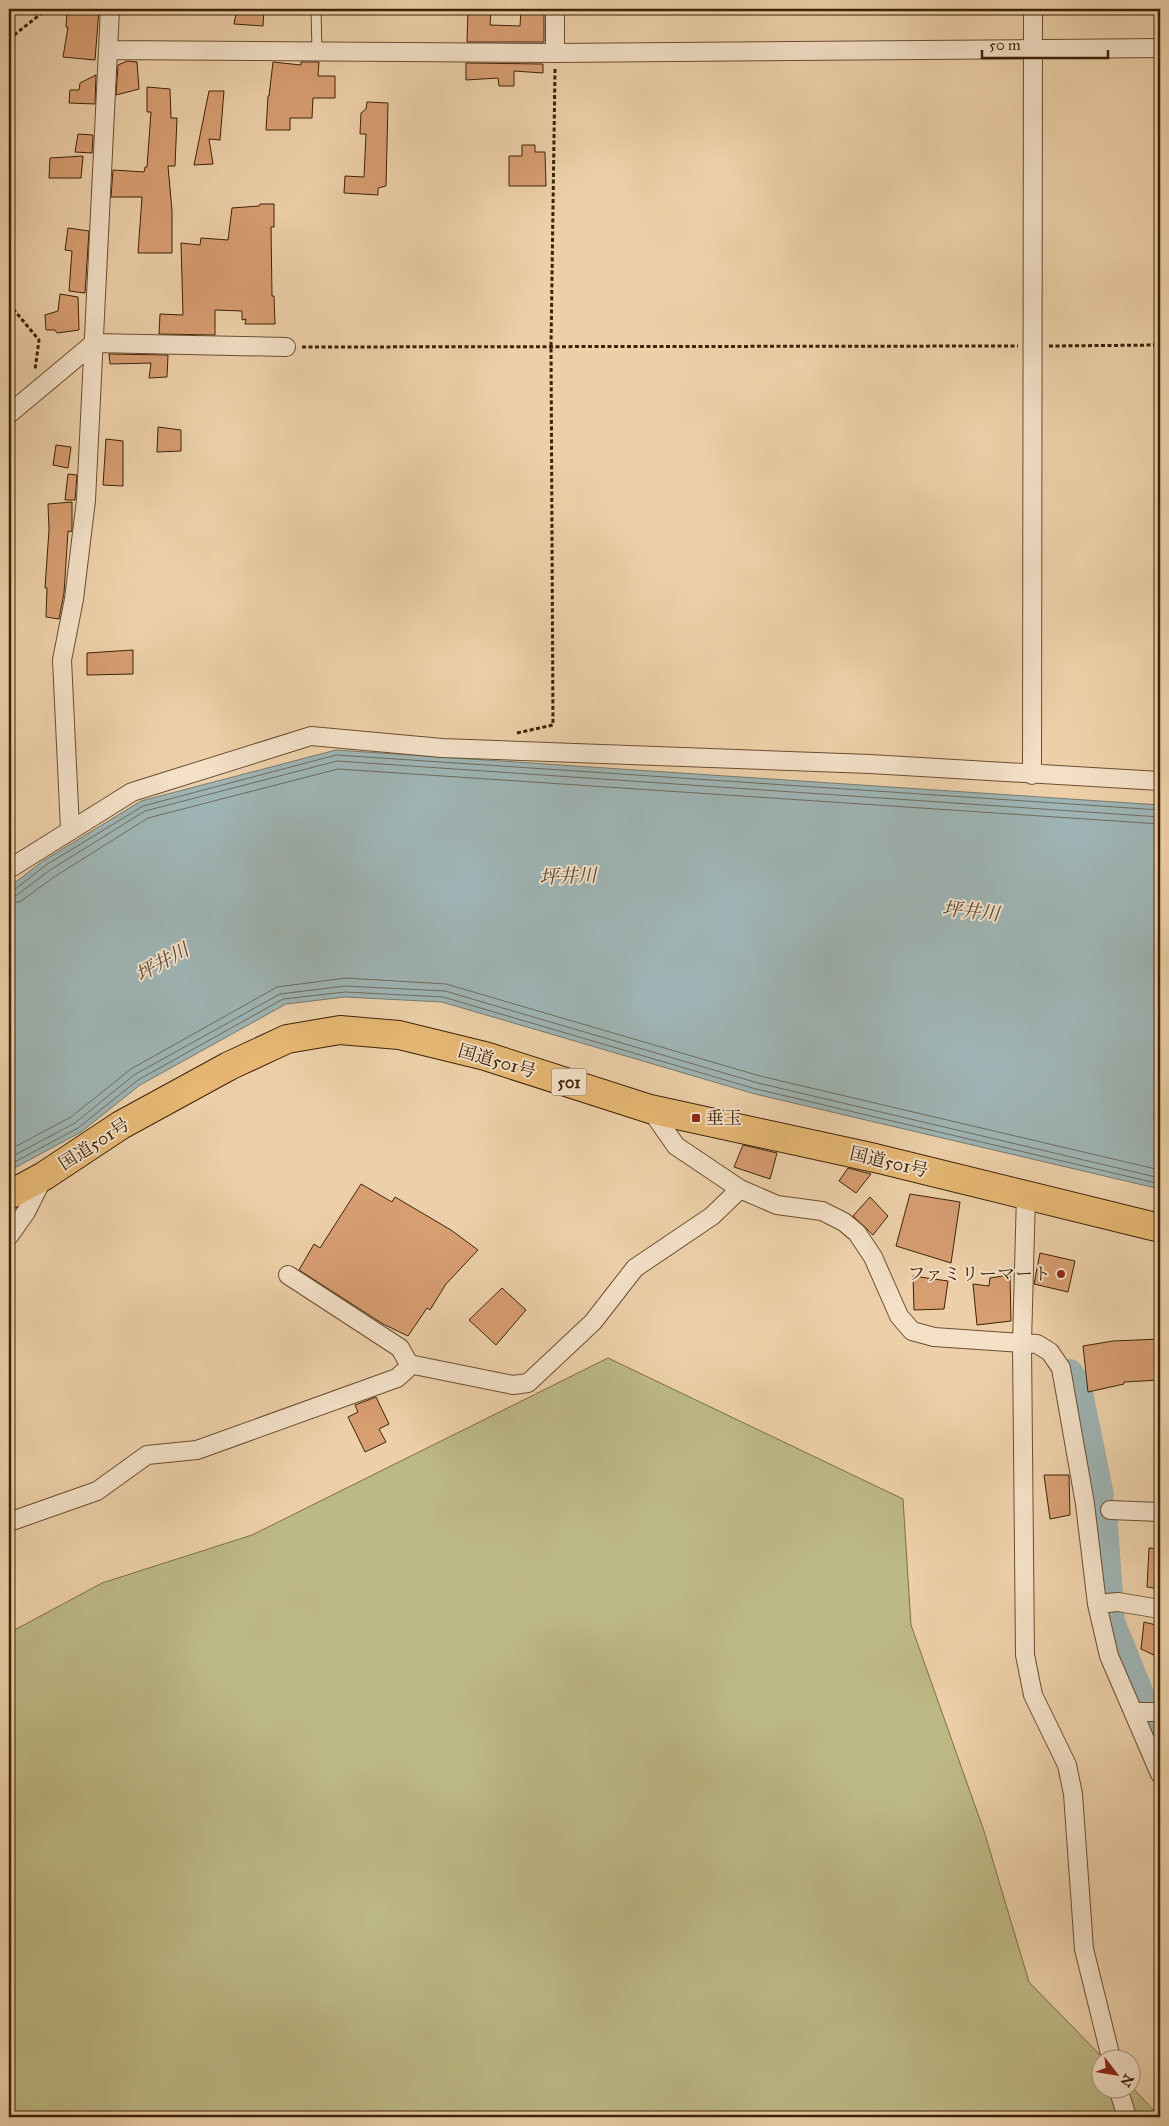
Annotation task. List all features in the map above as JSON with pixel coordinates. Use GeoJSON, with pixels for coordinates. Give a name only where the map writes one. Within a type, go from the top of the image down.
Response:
{"type":"FeatureCollection","features":[{"type":"Feature","properties":{"kind":"highway","name":"国道501号"},"geometry":{"type":"LineString","coordinates":[[9,1195],[44,1176],[121,1126],[229,1066],[287,1039],[340,1030],[399,1035],[485,1056],[650,1109],[875,1158],[1160,1228]]}},
{"type":"Feature","properties":{"kind":"street"},"geometry":{"type":"LineString","coordinates":[[70,830],[62,660],[74,599],[86,500],[110,9]]}},
{"type":"Feature","properties":{"kind":"street"},"geometry":{"type":"LineString","coordinates":[[555,9],[555,53]]}},
{"type":"Feature","properties":{"kind":"street"},"geometry":{"type":"LineString","coordinates":[[1032,775],[1033,9]]}},
{"type":"Feature","properties":{"kind":"street"},"geometry":{"type":"LineString","coordinates":[[108,50],[317,53],[555,53],[1160,48]]}},
{"type":"Feature","properties":{"kind":"street"},"geometry":{"type":"LineString","coordinates":[[9,414],[94,343],[286,347]]}},
{"type":"Feature","properties":{"kind":"street"},"geometry":{"type":"LineString","coordinates":[[9,869],[132,792],[311,736],[442,748],[870,764],[1032,775],[1160,781]]}},
{"type":"Feature","properties":{"kind":"street"},"geometry":{"type":"LineString","coordinates":[[650,1109],[676,1146],[740,1189],[777,1205],[822,1210],[844,1222],[857,1233],[873,1257],[899,1316],[912,1331],[934,1337],[1037,1344],[1050,1352],[1061,1368],[1085,1504],[1107,1603],[1110,1656],[1146,1711],[1160,1774]]}},
{"type":"Feature","properties":{"kind":"street"},"geometry":{"type":"LineString","coordinates":[[9,1236],[26,1212],[44,1176]]}},
{"type":"Feature","properties":{"kind":"street"},"geometry":{"type":"LineString","coordinates":[[408,1364],[513,1385],[528,1383],[593,1322],[635,1268],[712,1216],[740,1189]]}},
{"type":"Feature","properties":{"kind":"street"},"geometry":{"type":"LineString","coordinates":[[1026,1195],[1022,1343],[1025,1655],[1033,1695],[1067,1765],[1073,1794],[1084,1949],[1109,2048]]}},
{"type":"Feature","properties":{"kind":"street"},"geometry":{"type":"LineString","coordinates":[[9,1522],[97,1492],[147,1455],[197,1450],[397,1378],[407,1369],[408,1364],[400,1348],[288,1275]]}},
{"type":"Feature","properties":{"kind":"street"},"geometry":{"type":"LineString","coordinates":[[1110,1510],[1160,1512]]}},
{"type":"Feature","properties":{"kind":"street"},"geometry":{"type":"LineString","coordinates":[[1107,1603],[1160,1609]]}},
{"type":"Feature","properties":{"kind":"street"},"geometry":{"type":"LineString","coordinates":[[1121,2098],[1127,2117]]}},
{"type":"Feature","properties":{"kind":"lane"},"geometry":{"type":"LineString","coordinates":[[316,9],[317,53]]}},
{"type":"Feature","properties":{"kind":"path"},"geometry":{"type":"LineString","coordinates":[[9,39],[47,9]]}},
{"type":"Feature","properties":{"kind":"path"},"geometry":{"type":"LineString","coordinates":[[516,733],[553,725],[551,347],[555,53]]}},
{"type":"Feature","properties":{"kind":"path"},"geometry":{"type":"LineString","coordinates":[[9,304],[39,340],[34,375]]}},
{"type":"Feature","properties":{"kind":"path"},"geometry":{"type":"LineString","coordinates":[[286,347],[1160,345]]}},
{"type":"Feature","properties":{"kind":"shaded area"},"geometry":{"type":"Polygon","coordinates":[[[608,1358],[903,1499],[911,1625],[984,1831],[1029,1982],[1093,2048],[1092,2098],[1142,2098],[1160,2117],[9,2117],[9,1633],[102,1583],[252,1535],[608,1358]]]}},
{"type":"Feature","properties":{"kind":"water","name":"坪井川"},"geometry":{"type":"Polygon","coordinates":[[[336,750],[1160,805],[1160,1189],[755,1094],[442,1002],[345,997],[286,1004],[140,1085],[81,1132],[9,1171],[9,887],[43,861],[141,801],[336,750]]]}},
{"type":"Feature","properties":{"kind":"building"},"geometry":{"type":"Polygon","coordinates":[[[67,9],[99,9],[95,60],[63,57],[68,27],[66,27],[67,9]]]}},
{"type":"Feature","properties":{"kind":"building"},"geometry":{"type":"Polygon","coordinates":[[[237,9],[264,9],[263,26],[234,24],[237,9]]]}},
{"type":"Feature","properties":{"kind":"building"},"geometry":{"type":"Polygon","coordinates":[[[521,9],[544,9],[544,42],[467,42],[468,10],[491,11],[490,25],[520,26],[521,9]]]}},
{"type":"Feature","properties":{"kind":"building"},"geometry":{"type":"Polygon","coordinates":[[[127,61],[137,62],[139,89],[116,95],[118,65],[127,61]]]}},
{"type":"Feature","properties":{"kind":"building"},"geometry":{"type":"Polygon","coordinates":[[[273,62],[301,65],[301,62],[319,62],[318,76],[335,76],[335,98],[313,98],[312,118],[290,118],[290,130],[266,130],[273,62]]]}},
{"type":"Feature","properties":{"kind":"building"},"geometry":{"type":"Polygon","coordinates":[[[466,63],[543,64],[543,73],[514,71],[514,86],[499,86],[498,78],[466,80],[466,63]]]}},
{"type":"Feature","properties":{"kind":"building"},"geometry":{"type":"Polygon","coordinates":[[[96,75],[95,104],[69,103],[70,90],[79,90],[80,83],[96,75]]]}},
{"type":"Feature","properties":{"kind":"building"},"geometry":{"type":"Polygon","coordinates":[[[147,87],[170,89],[171,118],[177,118],[175,166],[168,166],[172,211],[172,253],[138,253],[142,197],[111,197],[113,170],[144,172],[145,167],[147,167],[151,112],[147,112],[147,87]]]}},
{"type":"Feature","properties":{"kind":"building"},"geometry":{"type":"Polygon","coordinates":[[[209,91],[224,91],[220,140],[209,139],[213,164],[194,165],[209,91]]]}},
{"type":"Feature","properties":{"kind":"building"},"geometry":{"type":"Polygon","coordinates":[[[367,102],[388,103],[386,186],[378,188],[378,195],[344,193],[345,176],[364,177],[366,134],[360,134],[361,113],[366,109],[367,102]]]}},
{"type":"Feature","properties":{"kind":"building"},"geometry":{"type":"Polygon","coordinates":[[[78,134],[93,135],[92,153],[75,152],[78,134]]]}},
{"type":"Feature","properties":{"kind":"building"},"geometry":{"type":"Polygon","coordinates":[[[522,145],[535,145],[535,152],[545,152],[546,186],[509,186],[509,156],[522,156],[522,145]]]}},
{"type":"Feature","properties":{"kind":"building"},"geometry":{"type":"Polygon","coordinates":[[[83,156],[81,178],[49,178],[50,158],[83,156]]]}},
{"type":"Feature","properties":{"kind":"building"},"geometry":{"type":"Polygon","coordinates":[[[260,204],[274,204],[274,227],[271,227],[272,296],[274,296],[275,324],[245,324],[246,319],[242,320],[242,311],[215,310],[215,335],[159,334],[160,314],[183,315],[181,243],[200,245],[201,238],[228,240],[232,208],[259,206],[260,204]]]}},
{"type":"Feature","properties":{"kind":"building"},"geometry":{"type":"Polygon","coordinates":[[[68,228],[89,231],[85,293],[69,291],[72,251],[65,250],[68,228]]]}},
{"type":"Feature","properties":{"kind":"building"},"geometry":{"type":"Polygon","coordinates":[[[60,294],[78,297],[79,330],[57,333],[55,330],[46,330],[45,315],[58,311],[60,294]]]}},
{"type":"Feature","properties":{"kind":"building"},"geometry":{"type":"Polygon","coordinates":[[[109,354],[168,355],[167,377],[149,378],[151,363],[110,364],[109,354]]]}},
{"type":"Feature","properties":{"kind":"building"},"geometry":{"type":"Polygon","coordinates":[[[158,427],[181,430],[181,451],[157,452],[158,427]]]}},
{"type":"Feature","properties":{"kind":"building"},"geometry":{"type":"Polygon","coordinates":[[[106,439],[123,441],[123,486],[103,485],[106,439]]]}},
{"type":"Feature","properties":{"kind":"building"},"geometry":{"type":"Polygon","coordinates":[[[56,445],[71,447],[68,468],[53,465],[56,445]]]}},
{"type":"Feature","properties":{"kind":"building"},"geometry":{"type":"Polygon","coordinates":[[[68,474],[77,475],[75,500],[65,500],[68,474]]]}},
{"type":"Feature","properties":{"kind":"building"},"geometry":{"type":"Polygon","coordinates":[[[72,502],[72,529],[71,532],[68,531],[64,593],[59,619],[46,617],[47,588],[45,588],[49,530],[48,504],[72,502]]]}},
{"type":"Feature","properties":{"kind":"building"},"geometry":{"type":"Polygon","coordinates":[[[133,650],[133,674],[87,675],[87,653],[133,650]]]}},
{"type":"Feature","properties":{"kind":"building"},"geometry":{"type":"Polygon","coordinates":[[[743,1145],[777,1153],[770,1179],[734,1167],[743,1145]]]}},
{"type":"Feature","properties":{"kind":"building"},"geometry":{"type":"Polygon","coordinates":[[[848,1168],[871,1174],[856,1193],[839,1181],[848,1168]]]}},
{"type":"Feature","properties":{"kind":"building"},"geometry":{"type":"Polygon","coordinates":[[[361,1184],[392,1202],[395,1197],[451,1230],[478,1250],[446,1284],[430,1310],[427,1308],[408,1336],[383,1324],[299,1270],[314,1244],[320,1248],[361,1184]]]}},
{"type":"Feature","properties":{"kind":"building"},"geometry":{"type":"Polygon","coordinates":[[[910,1194],[960,1202],[951,1263],[896,1246],[910,1194]]]}},
{"type":"Feature","properties":{"kind":"building"},"geometry":{"type":"Polygon","coordinates":[[[870,1197],[888,1216],[873,1235],[853,1216],[870,1197]]]}},
{"type":"Feature","properties":{"kind":"building"},"geometry":{"type":"Polygon","coordinates":[[[1040,1253],[1075,1261],[1068,1292],[1034,1284],[1040,1253]]]}},
{"type":"Feature","properties":{"kind":"building"},"geometry":{"type":"Polygon","coordinates":[[[1010,1275],[1011,1321],[977,1325],[973,1284],[989,1286],[990,1278],[1010,1275]]]}},
{"type":"Feature","properties":{"kind":"building"},"geometry":{"type":"Polygon","coordinates":[[[913,1276],[948,1281],[944,1309],[914,1310],[913,1276]]]}},
{"type":"Feature","properties":{"kind":"building"},"geometry":{"type":"Polygon","coordinates":[[[502,1288],[526,1310],[496,1345],[469,1320],[502,1288]]]}},
{"type":"Feature","properties":{"kind":"building"},"geometry":{"type":"Polygon","coordinates":[[[1160,1339],[1160,1380],[1124,1382],[1124,1384],[1088,1392],[1083,1346],[1113,1341],[1160,1339]]]}},
{"type":"Feature","properties":{"kind":"building"},"geometry":{"type":"Polygon","coordinates":[[[376,1397],[389,1424],[379,1429],[386,1442],[365,1452],[348,1417],[358,1412],[355,1405],[376,1397]]]}},
{"type":"Feature","properties":{"kind":"building"},"geometry":{"type":"Polygon","coordinates":[[[1044,1475],[1069,1475],[1070,1515],[1050,1519],[1044,1475]]]}},
{"type":"Feature","properties":{"kind":"building"},"geometry":{"type":"Polygon","coordinates":[[[1149,1548],[1160,1549],[1160,1589],[1147,1587],[1149,1548]]]}},
{"type":"Feature","properties":{"kind":"building"},"geometry":{"type":"Polygon","coordinates":[[[1144,1622],[1160,1626],[1160,1658],[1141,1649],[1144,1622]]]}},
{"type":"Feature","properties":{"kind":"waterway"},"geometry":{"type":"LineString","coordinates":[[1069,1374],[1077,1388],[1099,1495]]}},
{"type":"Feature","properties":{"kind":"waterway"},"geometry":{"type":"LineString","coordinates":[[1102,1513],[1110,1622],[1160,1746]]}},
{"type":"Feature","properties":{"kind":"place","name":"垂玉"},"geometry":{"type":"Point","coordinates":[696,1118]}},
{"type":"Feature","properties":{"kind":"place","name":"ファミリーマート"},"geometry":{"type":"Point","coordinates":[1061,1274]}}]}
